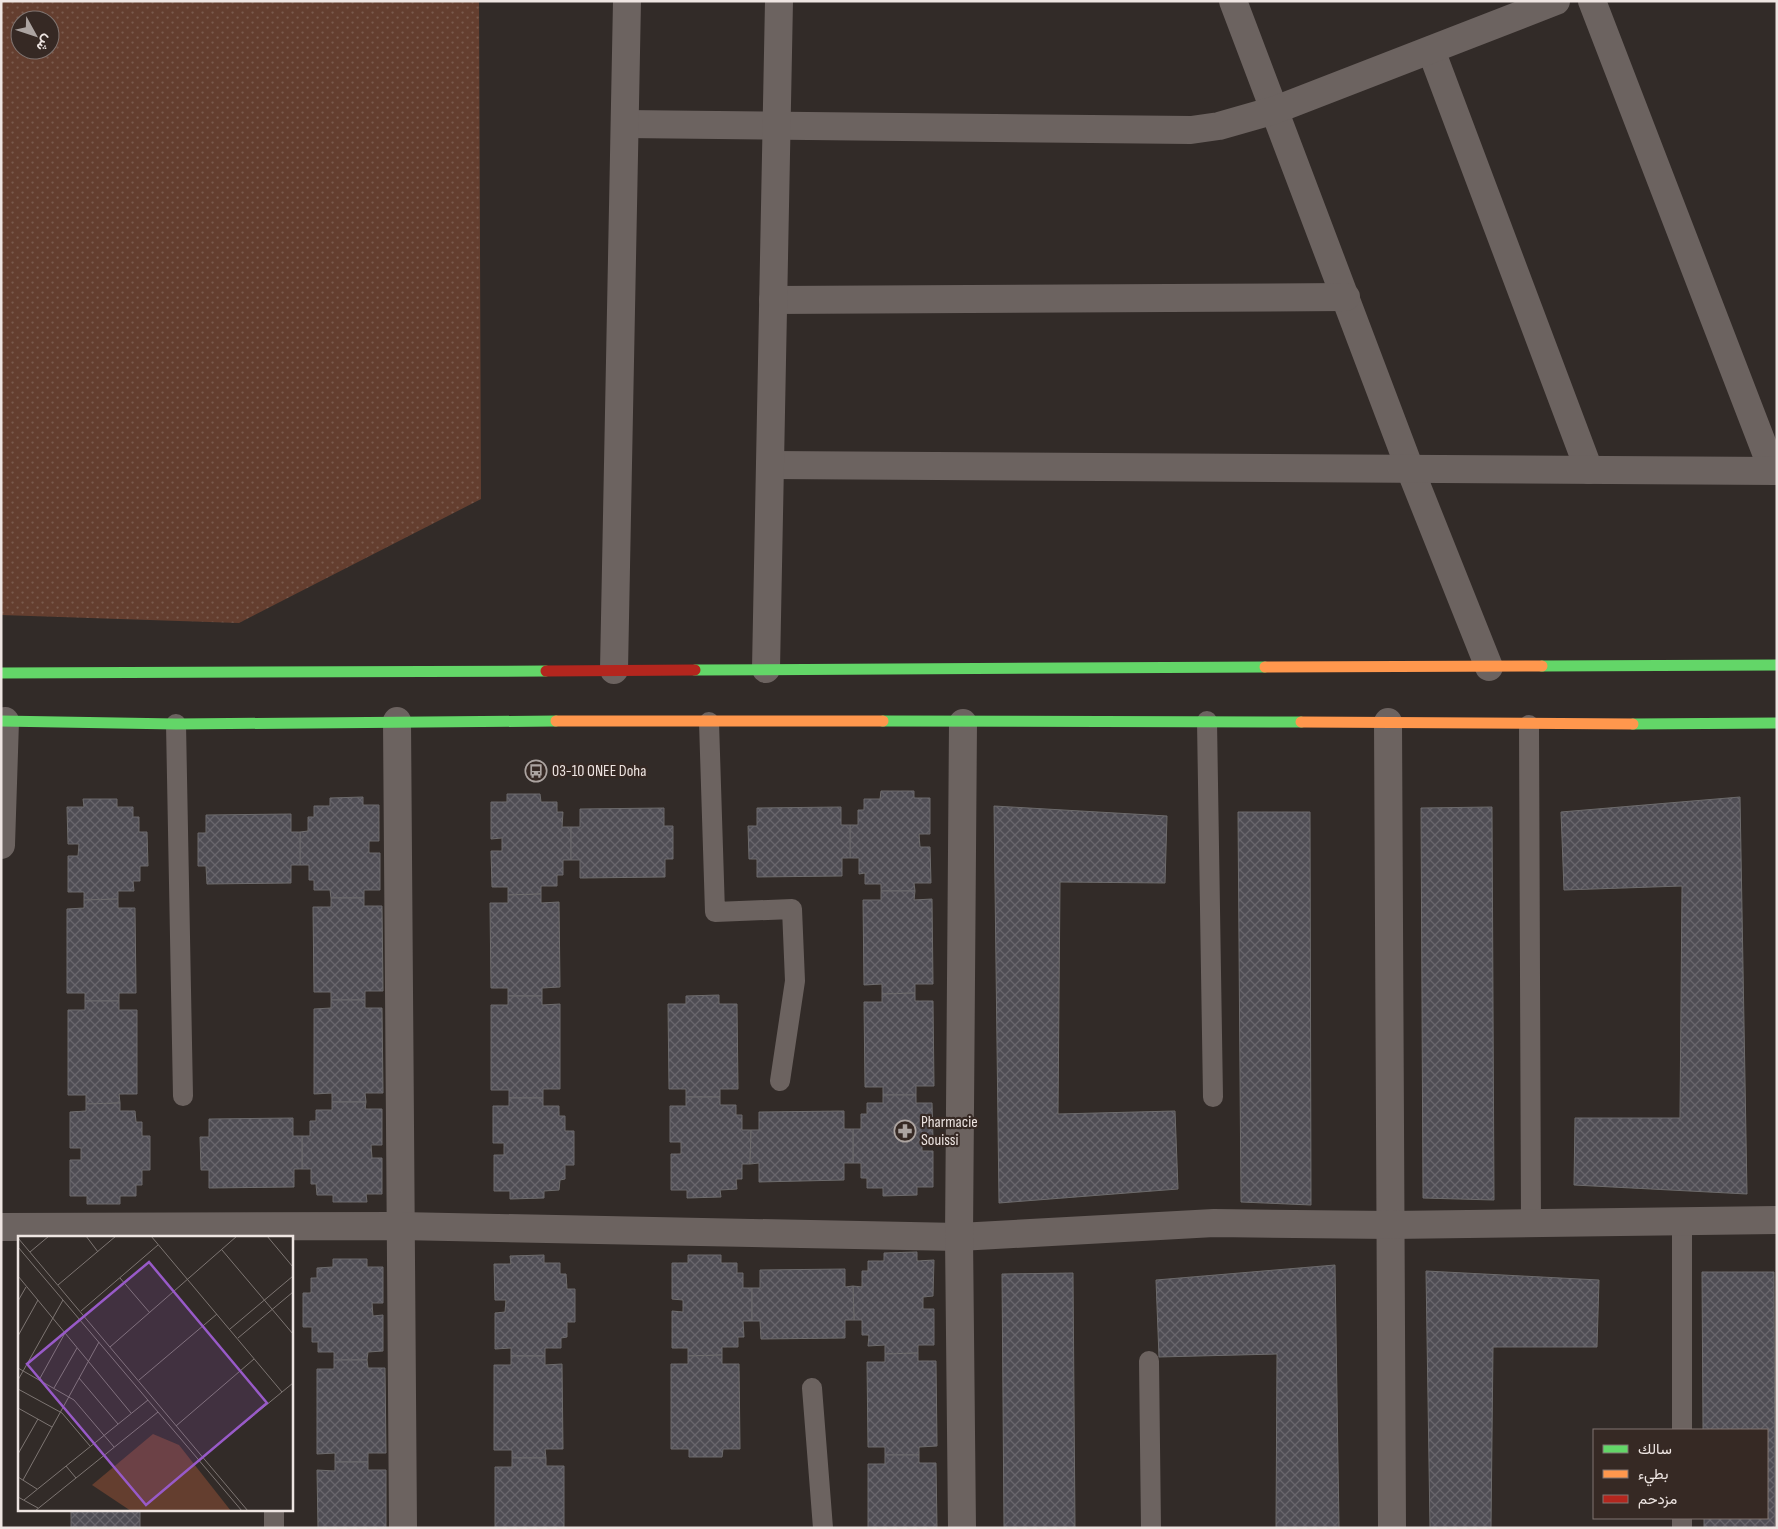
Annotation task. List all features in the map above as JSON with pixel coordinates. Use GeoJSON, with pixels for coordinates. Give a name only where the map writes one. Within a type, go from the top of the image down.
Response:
{"type":"FeatureCollection","features":[{"type":"Feature","properties":{"kind":"street"},"geometry":{"type":"LineString","coordinates":[[614,670],[627,1]]}},
{"type":"Feature","properties":{"kind":"street"},"geometry":{"type":"LineString","coordinates":[[766,669],[779,1]]}},
{"type":"Feature","properties":{"kind":"street"},"geometry":{"type":"LineString","coordinates":[[1233,1],[1410,469],[1488,667]]}},
{"type":"Feature","properties":{"kind":"street"},"geometry":{"type":"LineString","coordinates":[[625,124],[1191,130],[1219,126],[1275,110],[1556,1]]}},
{"type":"Feature","properties":{"kind":"street"},"geometry":{"type":"LineString","coordinates":[[770,465],[1775,471],[1592,1]]}},
{"type":"Feature","properties":{"kind":"street"},"geometry":{"type":"LineString","coordinates":[[1431,50],[1589,470]]}},
{"type":"Feature","properties":{"kind":"street"},"geometry":{"type":"LineString","coordinates":[[773,300],[1346,297]]}},
{"type":"Feature","properties":{"kind":"street"},"geometry":{"type":"LineString","coordinates":[[1,673],[1777,665]]}},
{"type":"Feature","properties":{"kind":"street"},"geometry":{"type":"LineString","coordinates":[[1,845],[3,721],[176,724],[396,721],[963,723],[1207,721],[1528,725],[1777,723]]}},
{"type":"Feature","properties":{"kind":"street"},"geometry":{"type":"LineString","coordinates":[[396,721],[403,1528]]}},
{"type":"Feature","properties":{"kind":"street"},"geometry":{"type":"LineString","coordinates":[[1388,722],[1392,1528]]}},
{"type":"Feature","properties":{"kind":"street"},"geometry":{"type":"LineString","coordinates":[[962,1528],[959,1237],[963,723]]}},
{"type":"Feature","properties":{"kind":"street"},"geometry":{"type":"LineString","coordinates":[[1,1227],[400,1226],[959,1237],[1214,1223],[1391,1225],[1777,1220]]}},
{"type":"Feature","properties":{"kind":"lane"},"geometry":{"type":"LineString","coordinates":[[1207,721],[1213,1097]]}},
{"type":"Feature","properties":{"kind":"lane"},"geometry":{"type":"LineString","coordinates":[[709,722],[715,912],[792,909],[795,981],[780,1081]]}},
{"type":"Feature","properties":{"kind":"lane"},"geometry":{"type":"LineString","coordinates":[[176,724],[183,1096]]}},
{"type":"Feature","properties":{"kind":"lane"},"geometry":{"type":"LineString","coordinates":[[1528,725],[1531,1222]]}},
{"type":"Feature","properties":{"kind":"lane"},"geometry":{"type":"LineString","coordinates":[[1682,1220],[1682,1429]]}},
{"type":"Feature","properties":{"kind":"lane"},"geometry":{"type":"LineString","coordinates":[[1149,1361],[1151,1528]]}},
{"type":"Feature","properties":{"kind":"lane"},"geometry":{"type":"LineString","coordinates":[[812,1388],[823,1528]]}},
{"type":"Feature","properties":{"kind":"lane"},"geometry":{"type":"LineString","coordinates":[[274,1512],[274,1528]]}},
{"type":"Feature","properties":{"kind":"shaded area"},"geometry":{"type":"Polygon","coordinates":[[[1,1],[479,1],[481,499],[239,623],[1,615],[1,1]]]}},
{"type":"Feature","properties":{"kind":"building"},"geometry":{"type":"Polygon","coordinates":[[[881,791],[914,791],[914,798],[930,798],[930,834],[919,834],[920,847],[930,847],[931,883],[914,883],[915,891],[881,891],[881,884],[865,884],[865,873],[859,874],[859,858],[850,858],[850,825],[858,825],[858,810],[864,810],[864,799],[880,799],[881,791]]]}},
{"type":"Feature","properties":{"kind":"building"},"geometry":{"type":"Polygon","coordinates":[[[507,794],[540,794],[541,802],[557,802],[557,812],[563,812],[562,827],[571,827],[571,860],[563,860],[563,875],[557,875],[557,886],[541,886],[541,894],[508,895],[508,887],[492,887],[491,851],[502,851],[502,838],[491,839],[491,802],[507,802],[507,794]]]}},
{"type":"Feature","properties":{"kind":"building"},"geometry":{"type":"Polygon","coordinates":[[[363,797],[363,805],[379,805],[379,841],[369,841],[369,853],[380,853],[380,890],[364,890],[364,898],[331,898],[330,890],[314,890],[314,880],[309,880],[309,865],[300,865],[300,832],[308,831],[308,817],[314,817],[314,806],[330,806],[330,798],[363,797]]]}},
{"type":"Feature","properties":{"kind":"building"},"geometry":{"type":"Polygon","coordinates":[[[1740,797],[1747,1194],[1574,1185],[1575,1118],[1680,1118],[1682,886],[1564,890],[1561,812],[1740,797]]]}},
{"type":"Feature","properties":{"kind":"building"},"geometry":{"type":"Polygon","coordinates":[[[83,799],[117,799],[117,807],[133,807],[133,817],[139,817],[139,832],[147,832],[148,866],[140,866],[140,881],[133,881],[134,891],[118,891],[118,899],[84,900],[84,892],[68,892],[68,856],[78,856],[79,844],[68,844],[67,807],[84,807],[83,799]]]}},
{"type":"Feature","properties":{"kind":"building"},"geometry":{"type":"Polygon","coordinates":[[[994,806],[1167,816],[1165,883],[1060,882],[1058,1114],[1175,1111],[1178,1189],[999,1203],[994,806]]]}},
{"type":"Feature","properties":{"kind":"building"},"geometry":{"type":"Polygon","coordinates":[[[841,807],[841,825],[850,825],[850,858],[842,858],[842,876],[757,877],[757,859],[749,859],[748,826],[757,826],[757,808],[841,807]]]}},
{"type":"Feature","properties":{"kind":"building"},"geometry":{"type":"Polygon","coordinates":[[[1492,807],[1494,1200],[1423,1198],[1421,808],[1492,807]]]}},
{"type":"Feature","properties":{"kind":"building"},"geometry":{"type":"Polygon","coordinates":[[[664,808],[664,826],[673,826],[673,859],[665,859],[665,877],[580,878],[580,860],[571,860],[571,827],[580,827],[580,809],[664,808]]]}},
{"type":"Feature","properties":{"kind":"building"},"geometry":{"type":"Polygon","coordinates":[[[1238,812],[1310,812],[1311,1205],[1241,1202],[1238,812]]]}},
{"type":"Feature","properties":{"kind":"building"},"geometry":{"type":"Polygon","coordinates":[[[291,814],[291,832],[300,832],[300,865],[291,865],[291,883],[207,884],[206,866],[198,866],[198,833],[206,833],[206,815],[291,814]]]}},
{"type":"Feature","properties":{"kind":"building"},"geometry":{"type":"Polygon","coordinates":[[[881,891],[915,891],[914,900],[932,899],[933,984],[915,984],[915,993],[882,994],[882,984],[864,985],[863,900],[881,900],[881,891]]]}},
{"type":"Feature","properties":{"kind":"building"},"geometry":{"type":"Polygon","coordinates":[[[541,894],[541,903],[559,902],[560,987],[542,988],[542,996],[508,996],[508,988],[491,988],[490,903],[508,903],[508,895],[541,894]]]}},
{"type":"Feature","properties":{"kind":"building"},"geometry":{"type":"Polygon","coordinates":[[[331,898],[364,898],[364,906],[382,906],[383,991],[365,991],[365,1000],[331,1000],[331,992],[314,992],[313,907],[331,907],[331,898]]]}},
{"type":"Feature","properties":{"kind":"building"},"geometry":{"type":"Polygon","coordinates":[[[118,899],[118,908],[135,908],[136,993],[119,993],[119,1001],[85,1001],[85,993],[67,993],[67,909],[84,908],[84,900],[118,899]]]}},
{"type":"Feature","properties":{"kind":"building"},"geometry":{"type":"Polygon","coordinates":[[[915,993],[915,1001],[933,1001],[934,1086],[916,1086],[916,1095],[883,1095],[883,1087],[865,1087],[864,1002],[882,1002],[882,994],[915,993]]]}},
{"type":"Feature","properties":{"kind":"building"},"geometry":{"type":"Polygon","coordinates":[[[719,995],[719,1004],[737,1004],[738,1089],[720,1089],[720,1097],[686,1097],[686,1089],[669,1089],[668,1004],[686,1004],[686,996],[719,995]]]}},
{"type":"Feature","properties":{"kind":"building"},"geometry":{"type":"Polygon","coordinates":[[[508,996],[542,996],[542,1005],[560,1004],[560,1089],[543,1089],[543,1098],[509,1098],[509,1090],[491,1090],[491,1005],[508,1005],[508,996]]]}},
{"type":"Feature","properties":{"kind":"building"},"geometry":{"type":"Polygon","coordinates":[[[331,1000],[365,1000],[365,1008],[382,1008],[383,1093],[365,1093],[366,1102],[332,1102],[332,1093],[314,1094],[314,1009],[331,1008],[331,1000]]]}},
{"type":"Feature","properties":{"kind":"building"},"geometry":{"type":"Polygon","coordinates":[[[85,1001],[119,1001],[119,1010],[137,1010],[137,1094],[119,1094],[120,1103],[86,1104],[86,1095],[68,1095],[68,1010],[85,1010],[85,1001]]]}},
{"type":"Feature","properties":{"kind":"building"},"geometry":{"type":"Polygon","coordinates":[[[883,1095],[916,1095],[916,1103],[932,1103],[933,1139],[922,1139],[922,1151],[933,1151],[933,1187],[917,1187],[917,1195],[883,1196],[883,1188],[867,1188],[867,1178],[861,1178],[861,1163],[853,1163],[853,1129],[861,1129],[861,1114],[867,1114],[867,1103],[883,1103],[883,1095]]]}},
{"type":"Feature","properties":{"kind":"building"},"geometry":{"type":"Polygon","coordinates":[[[686,1097],[720,1097],[720,1105],[736,1105],[736,1115],[742,1115],[742,1130],[751,1130],[750,1164],[742,1164],[742,1179],[736,1179],[737,1189],[720,1190],[721,1197],[687,1198],[687,1190],[671,1190],[671,1154],[681,1154],[681,1142],[670,1142],[670,1106],[686,1106],[686,1097]]]}},
{"type":"Feature","properties":{"kind":"building"},"geometry":{"type":"Polygon","coordinates":[[[509,1098],[543,1098],[543,1106],[559,1106],[559,1116],[565,1116],[565,1131],[574,1131],[574,1165],[565,1165],[565,1179],[560,1180],[559,1190],[544,1191],[544,1198],[510,1199],[510,1191],[494,1191],[494,1155],[504,1155],[504,1143],[493,1143],[493,1106],[509,1106],[509,1098]]]}},
{"type":"Feature","properties":{"kind":"building"},"geometry":{"type":"Polygon","coordinates":[[[332,1102],[366,1102],[365,1109],[382,1109],[382,1145],[371,1145],[372,1158],[382,1158],[382,1194],[366,1194],[367,1202],[333,1202],[333,1195],[317,1195],[316,1184],[311,1184],[311,1169],[302,1169],[302,1136],[310,1136],[310,1121],[316,1121],[316,1110],[332,1110],[332,1102]]]}},
{"type":"Feature","properties":{"kind":"building"},"geometry":{"type":"Polygon","coordinates":[[[120,1103],[120,1111],[135,1111],[136,1122],[142,1122],[142,1136],[150,1136],[150,1170],[142,1170],[142,1185],[136,1185],[136,1196],[120,1196],[120,1204],[87,1204],[87,1196],[70,1196],[70,1160],[81,1160],[81,1148],[70,1148],[70,1112],[86,1111],[86,1104],[120,1103]]]}},
{"type":"Feature","properties":{"kind":"building"},"geometry":{"type":"Polygon","coordinates":[[[844,1111],[844,1129],[853,1129],[853,1163],[844,1163],[844,1180],[759,1182],[759,1163],[750,1164],[751,1130],[759,1130],[759,1112],[844,1111]]]}},
{"type":"Feature","properties":{"kind":"building"},"geometry":{"type":"Polygon","coordinates":[[[293,1118],[293,1136],[302,1136],[302,1169],[294,1169],[294,1187],[209,1188],[209,1170],[201,1170],[200,1137],[209,1137],[209,1119],[293,1118]]]}},
{"type":"Feature","properties":{"kind":"building"},"geometry":{"type":"Polygon","coordinates":[[[917,1252],[917,1261],[934,1260],[933,1296],[923,1297],[923,1309],[934,1309],[934,1345],[918,1345],[918,1353],[885,1354],[885,1345],[868,1346],[869,1335],[862,1335],[862,1320],[854,1320],[853,1286],[862,1287],[862,1271],[868,1271],[868,1261],[884,1261],[884,1253],[917,1252]]]}},
{"type":"Feature","properties":{"kind":"building"},"geometry":{"type":"Polygon","coordinates":[[[544,1255],[544,1263],[560,1263],[560,1274],[566,1274],[567,1289],[575,1289],[575,1322],[567,1322],[567,1337],[561,1338],[561,1348],[545,1348],[545,1356],[511,1356],[511,1348],[495,1349],[495,1313],[505,1312],[506,1300],[495,1300],[494,1264],[511,1264],[510,1256],[544,1255]]]}},
{"type":"Feature","properties":{"kind":"building"},"geometry":{"type":"Polygon","coordinates":[[[688,1255],[721,1255],[721,1263],[737,1263],[737,1273],[743,1273],[743,1288],[752,1288],[752,1321],[743,1321],[744,1337],[738,1337],[738,1347],[722,1347],[722,1355],[688,1356],[688,1348],[672,1348],[672,1311],[683,1312],[683,1300],[672,1299],[672,1263],[688,1263],[688,1255]]]}},
{"type":"Feature","properties":{"kind":"building"},"geometry":{"type":"Polygon","coordinates":[[[333,1259],[367,1259],[367,1267],[383,1267],[383,1303],[372,1303],[373,1316],[383,1315],[383,1351],[368,1352],[367,1360],[334,1360],[334,1352],[318,1352],[318,1342],[312,1342],[312,1327],[303,1327],[303,1293],[311,1293],[311,1278],[317,1278],[317,1268],[333,1267],[333,1259]]]}},
{"type":"Feature","properties":{"kind":"building"},"geometry":{"type":"Polygon","coordinates":[[[1335,1265],[1339,1528],[1276,1528],[1277,1354],[1159,1357],[1156,1280],[1335,1265]]]}},
{"type":"Feature","properties":{"kind":"building"},"geometry":{"type":"Polygon","coordinates":[[[845,1269],[845,1287],[853,1286],[854,1320],[845,1320],[845,1338],[761,1339],[760,1321],[752,1321],[752,1288],[760,1288],[760,1270],[845,1269]]]}},
{"type":"Feature","properties":{"kind":"building"},"geometry":{"type":"Polygon","coordinates":[[[1426,1271],[1599,1280],[1597,1347],[1493,1347],[1491,1528],[1430,1528],[1426,1271]]]}},
{"type":"Feature","properties":{"kind":"building"},"geometry":{"type":"Polygon","coordinates":[[[1702,1272],[1774,1272],[1775,1528],[1704,1528],[1704,1519],[1768,1519],[1768,1429],[1703,1429],[1702,1272]]]}},
{"type":"Feature","properties":{"kind":"building"},"geometry":{"type":"Polygon","coordinates":[[[1073,1273],[1075,1528],[1004,1528],[1002,1274],[1073,1273]]]}},
{"type":"Feature","properties":{"kind":"building"},"geometry":{"type":"Polygon","coordinates":[[[918,1353],[918,1361],[936,1361],[937,1446],[919,1447],[919,1455],[885,1455],[885,1447],[868,1447],[867,1362],[885,1362],[885,1354],[918,1353]]]}},
{"type":"Feature","properties":{"kind":"building"},"geometry":{"type":"Polygon","coordinates":[[[722,1355],[722,1364],[739,1364],[740,1449],[723,1449],[722,1457],[689,1457],[689,1449],[671,1449],[671,1364],[688,1364],[688,1356],[722,1355]]]}},
{"type":"Feature","properties":{"kind":"building"},"geometry":{"type":"Polygon","coordinates":[[[511,1356],[545,1356],[545,1365],[562,1364],[563,1449],[545,1449],[546,1458],[512,1458],[512,1450],[494,1450],[494,1365],[511,1365],[511,1356]]]}},
{"type":"Feature","properties":{"kind":"building"},"geometry":{"type":"Polygon","coordinates":[[[334,1360],[367,1360],[368,1368],[385,1368],[386,1453],[368,1453],[368,1462],[335,1462],[335,1453],[317,1454],[317,1369],[334,1369],[334,1360]]]}},
{"type":"Feature","properties":{"kind":"building"},"geometry":{"type":"Polygon","coordinates":[[[885,1455],[919,1455],[919,1463],[936,1463],[937,1528],[868,1528],[868,1464],[885,1464],[885,1455]]]}},
{"type":"Feature","properties":{"kind":"building"},"geometry":{"type":"Polygon","coordinates":[[[512,1458],[546,1458],[546,1466],[564,1466],[564,1528],[495,1528],[495,1467],[512,1467],[512,1458]]]}},
{"type":"Feature","properties":{"kind":"building"},"geometry":{"type":"Polygon","coordinates":[[[335,1462],[368,1462],[368,1470],[386,1470],[386,1528],[318,1528],[317,1470],[335,1471],[335,1462]]]}},
{"type":"Feature","properties":{"kind":"building"},"geometry":{"type":"Polygon","coordinates":[[[71,1512],[140,1512],[140,1528],[71,1528],[71,1512]]]}},
{"type":"Feature","properties":{"kind":"traffic: fast"},"geometry":{"type":"LineString","coordinates":[[1542,666],[1777,665]]}},
{"type":"Feature","properties":{"kind":"traffic: fast"},"geometry":{"type":"LineString","coordinates":[[695,670],[1265,667]]}},
{"type":"Feature","properties":{"kind":"traffic: fast"},"geometry":{"type":"LineString","coordinates":[[1,673],[546,671]]}},
{"type":"Feature","properties":{"kind":"traffic: fast"},"geometry":{"type":"LineString","coordinates":[[1,721],[176,724],[556,721]]}},
{"type":"Feature","properties":{"kind":"traffic: fast"},"geometry":{"type":"LineString","coordinates":[[883,721],[1301,722]]}},
{"type":"Feature","properties":{"kind":"traffic: fast"},"geometry":{"type":"LineString","coordinates":[[1633,724],[1777,723]]}},
{"type":"Feature","properties":{"kind":"traffic: slow"},"geometry":{"type":"LineString","coordinates":[[1265,667],[1542,666]]}},
{"type":"Feature","properties":{"kind":"traffic: slow"},"geometry":{"type":"LineString","coordinates":[[556,721],[883,721]]}},
{"type":"Feature","properties":{"kind":"traffic: slow"},"geometry":{"type":"LineString","coordinates":[[1301,722],[1633,724]]}},
{"type":"Feature","properties":{"kind":"traffic: jam"},"geometry":{"type":"LineString","coordinates":[[546,671],[695,670]]}},
{"type":"Feature","properties":{"kind":"place","name":"03-10 ONEE Doha"},"geometry":{"type":"Point","coordinates":[536,771]}},
{"type":"Feature","properties":{"kind":"place","name":"Pharmacie Souissi"},"geometry":{"type":"Point","coordinates":[905,1131]}}]}
